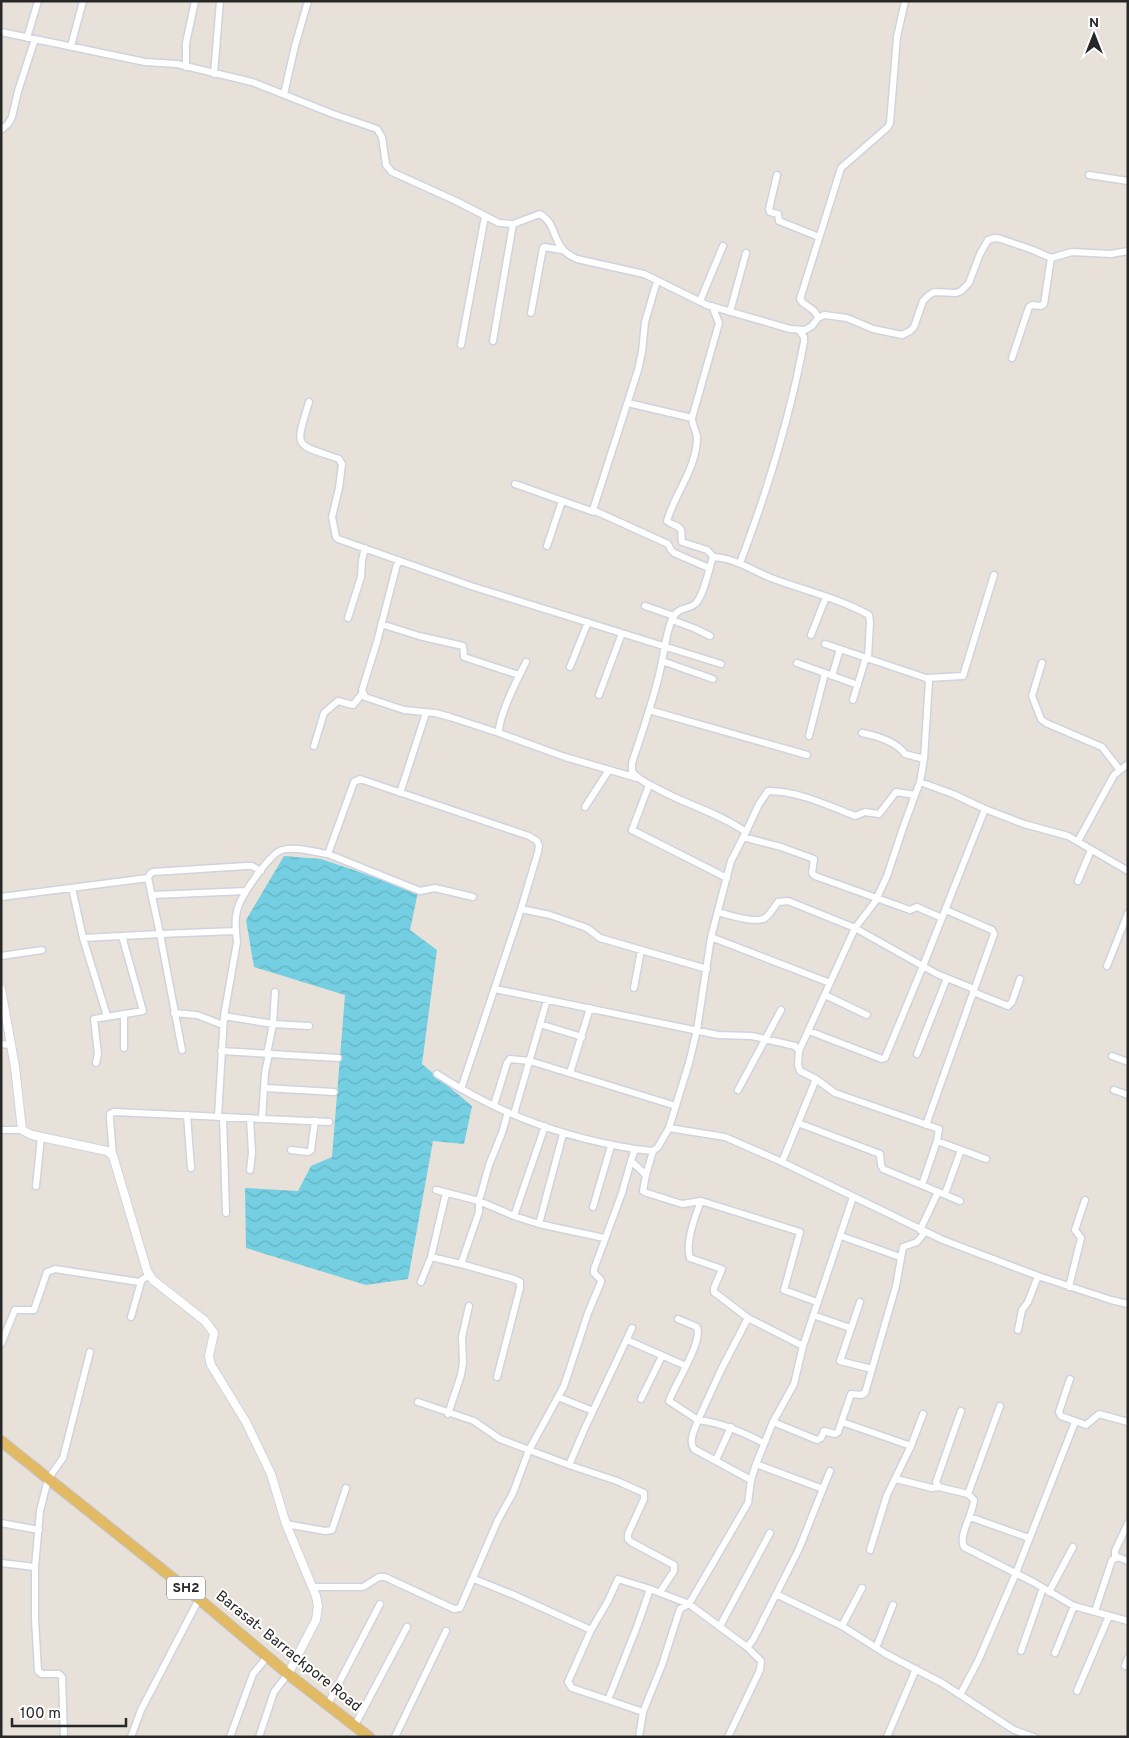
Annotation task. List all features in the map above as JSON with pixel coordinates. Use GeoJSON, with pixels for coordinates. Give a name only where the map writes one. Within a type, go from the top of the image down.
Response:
{"type":"FeatureCollection","features":[{"type":"Feature","properties":{"kind":"main road","name":"Barasat- Barrackpore Road"},"geometry":{"type":"LineString","coordinates":[[1,1441],[199,1599],[288,1674],[369,1737]]}},
{"type":"Feature","properties":{"kind":"street"},"geometry":{"type":"LineString","coordinates":[[27,38],[38,1]]}},
{"type":"Feature","properties":{"kind":"street"},"geometry":{"type":"LineString","coordinates":[[71,46],[83,1]]}},
{"type":"Feature","properties":{"kind":"street"},"geometry":{"type":"LineString","coordinates":[[186,67],[187,40],[195,1]]}},
{"type":"Feature","properties":{"kind":"street"},"geometry":{"type":"LineString","coordinates":[[214,74],[220,1]]}},
{"type":"Feature","properties":{"kind":"street"},"geometry":{"type":"LineString","coordinates":[[284,94],[308,1]]}},
{"type":"Feature","properties":{"kind":"street"},"geometry":{"type":"LineString","coordinates":[[818,318],[814,310],[800,299],[841,168],[888,127],[890,123],[897,37],[905,1]]}},
{"type":"Feature","properties":{"kind":"street"},"geometry":{"type":"LineString","coordinates":[[1,32],[145,62],[177,64],[252,82],[333,114],[378,129],[382,137],[386,165],[392,172],[499,223],[513,224],[540,214],[549,222],[562,250]]}},
{"type":"Feature","properties":{"kind":"street"},"geometry":{"type":"LineString","coordinates":[[1,130],[12,117],[18,91],[35,39]]}},
{"type":"Feature","properties":{"kind":"street"},"geometry":{"type":"LineString","coordinates":[[777,175],[769,209],[770,212],[778,214],[780,221],[819,236]]}},
{"type":"Feature","properties":{"kind":"street"},"geometry":{"type":"LineString","coordinates":[[1089,175],[1128,181]]}},
{"type":"Feature","properties":{"kind":"street"},"geometry":{"type":"LineString","coordinates":[[461,344],[484,216]]}},
{"type":"Feature","properties":{"kind":"street"},"geometry":{"type":"LineString","coordinates":[[493,341],[513,224]]}},
{"type":"Feature","properties":{"kind":"street"},"geometry":{"type":"LineString","coordinates":[[531,313],[544,247],[562,250],[577,259],[644,274],[712,306],[790,329],[804,330],[812,326],[824,314],[847,318],[874,329],[902,335],[914,327],[923,301],[934,292],[956,293],[969,283],[980,254],[988,240],[995,238],[1052,258],[1072,252],[1110,254],[1128,251]]}},
{"type":"Feature","properties":{"kind":"street"},"geometry":{"type":"LineString","coordinates":[[700,301],[723,246]]}},
{"type":"Feature","properties":{"kind":"street"},"geometry":{"type":"LineString","coordinates":[[730,312],[746,253]]}},
{"type":"Feature","properties":{"kind":"street"},"geometry":{"type":"LineString","coordinates":[[1012,358],[1029,307],[1044,304],[1052,258]]}},
{"type":"Feature","properties":{"kind":"street"},"geometry":{"type":"LineString","coordinates":[[594,512],[592,508],[638,370],[645,322],[657,281]]}},
{"type":"Feature","properties":{"kind":"street"},"geometry":{"type":"LineString","coordinates":[[712,306],[719,323],[692,418],[692,424],[697,435],[695,452],[686,480],[667,521],[682,530],[682,542],[706,550],[714,557],[740,563],[769,577],[854,607],[869,615],[867,658],[853,700]]}},
{"type":"Feature","properties":{"kind":"street"},"geometry":{"type":"LineString","coordinates":[[740,563],[763,499],[781,440],[804,342],[804,337],[798,330]]}},
{"type":"Feature","properties":{"kind":"street"},"geometry":{"type":"LineString","coordinates":[[309,402],[299,435],[300,442],[306,448],[341,461],[342,468],[332,517],[336,537],[452,580],[721,664]]}},
{"type":"Feature","properties":{"kind":"street"},"geometry":{"type":"LineString","coordinates":[[628,403],[692,418]]}},
{"type":"Feature","properties":{"kind":"street"},"geometry":{"type":"LineString","coordinates":[[515,484],[594,512],[668,544],[674,553],[709,568]]}},
{"type":"Feature","properties":{"kind":"street"},"geometry":{"type":"LineString","coordinates":[[547,546],[562,501]]}},
{"type":"Feature","properties":{"kind":"street"},"geometry":{"type":"LineString","coordinates":[[348,618],[361,577],[365,548]]}},
{"type":"Feature","properties":{"kind":"street"},"geometry":{"type":"LineString","coordinates":[[714,557],[698,601],[691,607],[683,608],[673,618],[664,646],[649,710],[632,763],[632,772],[638,778],[671,797],[718,815],[745,834],[814,859],[812,873],[815,876],[910,910],[917,907],[942,918]]}},
{"type":"Feature","properties":{"kind":"street"},"geometry":{"type":"LineString","coordinates":[[314,746],[325,711],[338,701],[353,704],[362,694],[398,560]]}},
{"type":"Feature","properties":{"kind":"street"},"geometry":{"type":"LineString","coordinates":[[825,644],[926,678],[963,676],[994,576]]}},
{"type":"Feature","properties":{"kind":"street"},"geometry":{"type":"LineString","coordinates":[[811,635],[826,597]]}},
{"type":"Feature","properties":{"kind":"street"},"geometry":{"type":"LineString","coordinates":[[645,606],[710,636]]}},
{"type":"Feature","properties":{"kind":"street"},"geometry":{"type":"LineString","coordinates":[[570,667],[588,622]]}},
{"type":"Feature","properties":{"kind":"street"},"geometry":{"type":"LineString","coordinates":[[381,624],[418,636],[463,646],[464,657],[519,675]]}},
{"type":"Feature","properties":{"kind":"street"},"geometry":{"type":"LineString","coordinates":[[599,696],[622,633]]}},
{"type":"Feature","properties":{"kind":"street"},"geometry":{"type":"LineString","coordinates":[[809,736],[829,675],[840,649]]}},
{"type":"Feature","properties":{"kind":"street"},"geometry":{"type":"LineString","coordinates":[[662,661],[713,679]]}},
{"type":"Feature","properties":{"kind":"street"},"geometry":{"type":"LineString","coordinates":[[499,733],[499,726],[508,700],[526,662]]}},
{"type":"Feature","properties":{"kind":"street"},"geometry":{"type":"LineString","coordinates":[[798,663],[858,685]]}},
{"type":"Feature","properties":{"kind":"street"},"geometry":{"type":"LineString","coordinates":[[1042,663],[1032,696],[1041,719],[1046,724],[1102,747],[1125,766],[1114,775],[1078,841]]}},
{"type":"Feature","properties":{"kind":"street"},"geometry":{"type":"LineString","coordinates":[[922,1185],[937,1141],[939,1129],[835,1093],[798,1068],[800,1051],[855,928],[877,897],[887,876],[916,795],[924,759],[929,684],[926,678]]}},
{"type":"Feature","properties":{"kind":"street"},"geometry":{"type":"LineString","coordinates":[[362,694],[365,697],[404,710],[450,717],[565,757],[638,778]]}},
{"type":"Feature","properties":{"kind":"street"},"geometry":{"type":"LineString","coordinates":[[649,710],[807,755]]}},
{"type":"Feature","properties":{"kind":"street"},"geometry":{"type":"LineString","coordinates":[[400,793],[426,713]]}},
{"type":"Feature","properties":{"kind":"street"},"geometry":{"type":"LineString","coordinates":[[862,733],[892,742],[901,748],[905,754],[924,759]]}},
{"type":"Feature","properties":{"kind":"street"},"geometry":{"type":"LineString","coordinates":[[585,807],[609,770]]}},
{"type":"Feature","properties":{"kind":"street"},"geometry":{"type":"LineString","coordinates":[[328,854],[354,782],[360,779],[529,836],[537,841],[539,846],[538,852],[521,909],[461,1089]]}},
{"type":"Feature","properties":{"kind":"street"},"geometry":{"type":"LineString","coordinates":[[920,782],[954,794],[985,809],[1024,824],[1068,836],[1128,871]]}},
{"type":"Feature","properties":{"kind":"street"},"geometry":{"type":"LineString","coordinates":[[649,785],[632,830],[727,878]]}},
{"type":"Feature","properties":{"kind":"street"},"geometry":{"type":"LineString","coordinates":[[817,1302],[784,1290],[800,1232],[701,1201],[682,1204],[647,1193],[643,1188],[653,1151],[658,1147],[669,1128],[697,1030],[711,937],[731,861],[768,791],[781,791],[823,803],[855,816],[866,812],[879,814],[896,792],[916,795]]}},
{"type":"Feature","properties":{"kind":"street"},"geometry":{"type":"LineString","coordinates":[[809,1031],[884,1059],[946,910],[985,809]]}},
{"type":"Feature","properties":{"kind":"street"},"geometry":{"type":"LineString","coordinates":[[226,1213],[220,1117],[221,1051],[224,1016],[237,942],[237,910],[246,891],[271,857],[278,852],[291,848],[328,854],[420,891],[435,888],[473,897]]}},
{"type":"Feature","properties":{"kind":"street"},"geometry":{"type":"LineString","coordinates":[[1078,880],[1091,850]]}},
{"type":"Feature","properties":{"kind":"street"},"geometry":{"type":"LineString","coordinates":[[1,897],[148,878],[153,872],[246,866],[252,866],[261,871]]}},
{"type":"Feature","properties":{"kind":"street"},"geometry":{"type":"LineString","coordinates":[[148,878],[153,895],[182,1050]]}},
{"type":"Feature","properties":{"kind":"street"},"geometry":{"type":"LineString","coordinates":[[72,888],[83,938],[107,1016]]}},
{"type":"Feature","properties":{"kind":"street"},"geometry":{"type":"LineString","coordinates":[[153,895],[246,891]]}},
{"type":"Feature","properties":{"kind":"street"},"geometry":{"type":"LineString","coordinates":[[718,912],[762,920],[766,918],[778,902],[788,901],[855,928],[923,966],[1008,1006],[1012,1002],[1020,979]]}},
{"type":"Feature","properties":{"kind":"street"},"geometry":{"type":"LineString","coordinates":[[521,909],[587,928],[600,938],[707,969]]}},
{"type":"Feature","properties":{"kind":"street"},"geometry":{"type":"LineString","coordinates":[[926,1125],[994,934],[992,930],[946,910]]}},
{"type":"Feature","properties":{"kind":"street"},"geometry":{"type":"LineString","coordinates":[[1107,966],[1128,913]]}},
{"type":"Feature","properties":{"kind":"street"},"geometry":{"type":"LineString","coordinates":[[83,938],[236,931]]}},
{"type":"Feature","properties":{"kind":"street"},"geometry":{"type":"LineString","coordinates":[[96,1063],[98,1054],[94,1020],[107,1016],[142,1012],[143,1009],[122,936]]}},
{"type":"Feature","properties":{"kind":"street"},"geometry":{"type":"LineString","coordinates":[[711,937],[830,983]]}},
{"type":"Feature","properties":{"kind":"street"},"geometry":{"type":"LineString","coordinates":[[1,956],[42,950]]}},
{"type":"Feature","properties":{"kind":"street"},"geometry":{"type":"LineString","coordinates":[[634,988],[641,950]]}},
{"type":"Feature","properties":{"kind":"street"},"geometry":{"type":"LineString","coordinates":[[917,1054],[947,978]]}},
{"type":"Feature","properties":{"kind":"street"},"geometry":{"type":"LineString","coordinates":[[1,989],[12,1045],[21,1107],[22,1130]]}},
{"type":"Feature","properties":{"kind":"street"},"geometry":{"type":"LineString","coordinates":[[495,989],[718,1035],[752,1036],[795,1046],[800,1051]]}},
{"type":"Feature","properties":{"kind":"street"},"geometry":{"type":"LineString","coordinates":[[262,1119],[275,992]]}},
{"type":"Feature","properties":{"kind":"street"},"geometry":{"type":"LineString","coordinates":[[824,995],[867,1015]]}},
{"type":"Feature","properties":{"kind":"street"},"geometry":{"type":"LineString","coordinates":[[461,1264],[479,1212],[489,1165],[530,1061],[548,1000]]}},
{"type":"Feature","properties":{"kind":"street"},"geometry":{"type":"LineString","coordinates":[[570,1074],[590,1008]]}},
{"type":"Feature","properties":{"kind":"street"},"geometry":{"type":"LineString","coordinates":[[738,1090],[763,1040],[781,1010]]}},
{"type":"Feature","properties":{"kind":"street"},"geometry":{"type":"LineString","coordinates":[[174,1013],[197,1014],[223,1025]]}},
{"type":"Feature","properties":{"kind":"street"},"geometry":{"type":"LineString","coordinates":[[124,1014],[124,1048]]}},
{"type":"Feature","properties":{"kind":"street"},"geometry":{"type":"LineString","coordinates":[[224,1016],[273,1024],[309,1026]]}},
{"type":"Feature","properties":{"kind":"street"},"geometry":{"type":"LineString","coordinates":[[540,1024],[582,1037]]}},
{"type":"Feature","properties":{"kind":"street"},"geometry":{"type":"LineString","coordinates":[[1,1044],[12,1045]]}},
{"type":"Feature","properties":{"kind":"street"},"geometry":{"type":"LineString","coordinates":[[221,1051],[338,1058]]}},
{"type":"Feature","properties":{"kind":"street"},"geometry":{"type":"LineString","coordinates":[[1112,1056],[1128,1062]]}},
{"type":"Feature","properties":{"kind":"street"},"geometry":{"type":"LineString","coordinates":[[494,1105],[507,1063],[510,1059],[530,1061],[676,1106]]}},
{"type":"Feature","properties":{"kind":"street"},"geometry":{"type":"LineString","coordinates":[[437,1074],[461,1089],[494,1105],[563,1134],[611,1146],[653,1151]]}},
{"type":"Feature","properties":{"kind":"street"},"geometry":{"type":"LineString","coordinates":[[782,1162],[816,1079]]}},
{"type":"Feature","properties":{"kind":"street"},"geometry":{"type":"LineString","coordinates":[[265,1088],[334,1092]]}},
{"type":"Feature","properties":{"kind":"street"},"geometry":{"type":"LineString","coordinates":[[1114,1090],[1128,1095]]}},
{"type":"Feature","properties":{"kind":"street"},"geometry":{"type":"LineString","coordinates":[[259,1737],[274,1692],[288,1674],[316,1620],[318,1606],[313,1587],[286,1524],[271,1474],[246,1422],[211,1365],[210,1356],[214,1337],[212,1329],[205,1320],[150,1276],[113,1156],[110,1114],[114,1112],[329,1122]]}},
{"type":"Feature","properties":{"kind":"street"},"geometry":{"type":"LineString","coordinates":[[187,1116],[191,1168]]}},
{"type":"Feature","properties":{"kind":"street"},"geometry":{"type":"LineString","coordinates":[[250,1118],[252,1153],[250,1170]]}},
{"type":"Feature","properties":{"kind":"street"},"geometry":{"type":"LineString","coordinates":[[291,1150],[308,1152],[311,1150],[315,1121]]}},
{"type":"Feature","properties":{"kind":"street"},"geometry":{"type":"LineString","coordinates":[[798,1123],[880,1154],[882,1168],[960,1201]]}},
{"type":"Feature","properties":{"kind":"street"},"geometry":{"type":"LineString","coordinates":[[514,1216],[545,1126]]}},
{"type":"Feature","properties":{"kind":"street"},"geometry":{"type":"LineString","coordinates":[[669,1128],[718,1135],[782,1162],[923,1231],[1038,1276],[1128,1304]]}},
{"type":"Feature","properties":{"kind":"street"},"geometry":{"type":"LineString","coordinates":[[1,1130],[22,1130],[32,1135],[107,1151],[113,1156]]}},
{"type":"Feature","properties":{"kind":"street"},"geometry":{"type":"LineString","coordinates":[[539,1224],[563,1134]]}},
{"type":"Feature","properties":{"kind":"street"},"geometry":{"type":"LineString","coordinates":[[36,1186],[41,1137]]}},
{"type":"Feature","properties":{"kind":"street"},"geometry":{"type":"LineString","coordinates":[[937,1141],[986,1159]]}},
{"type":"Feature","properties":{"kind":"street"},"geometry":{"type":"LineString","coordinates":[[593,1207],[611,1146]]}},
{"type":"Feature","properties":{"kind":"street"},"geometry":{"type":"LineString","coordinates":[[313,1587],[366,1586],[379,1577],[385,1577],[458,1609],[460,1608],[498,1520],[513,1493],[529,1450],[564,1386],[588,1313],[602,1282],[594,1271],[604,1238],[622,1193],[635,1149]]}},
{"type":"Feature","properties":{"kind":"street"},"geometry":{"type":"LineString","coordinates":[[945,1194],[961,1150]]}},
{"type":"Feature","properties":{"kind":"street"},"geometry":{"type":"LineString","coordinates":[[631,1161],[646,1175]]}},
{"type":"Feature","properties":{"kind":"street"},"geometry":{"type":"LineString","coordinates":[[436,1190],[480,1201],[514,1216],[539,1224],[604,1238]]}},
{"type":"Feature","properties":{"kind":"street"},"geometry":{"type":"LineString","coordinates":[[773,1422],[817,1440],[824,1431],[837,1434],[851,1394],[861,1395],[865,1393],[898,1279],[903,1247],[917,1242],[938,1192]]}},
{"type":"Feature","properties":{"kind":"street"},"geometry":{"type":"LineString","coordinates":[[421,1282],[431,1257],[446,1193]]}},
{"type":"Feature","properties":{"kind":"street"},"geometry":{"type":"LineString","coordinates":[[639,1737],[643,1712],[662,1665],[677,1615],[680,1609],[690,1604],[748,1503],[751,1480],[756,1464],[773,1422],[794,1384],[803,1346],[853,1197]]}},
{"type":"Feature","properties":{"kind":"street"},"geometry":{"type":"LineString","coordinates":[[1069,1287],[1081,1238],[1074,1230],[1085,1200]]}},
{"type":"Feature","properties":{"kind":"street"},"geometry":{"type":"LineString","coordinates":[[701,1201],[688,1246],[690,1258],[722,1269],[714,1292],[748,1318],[803,1346]]}},
{"type":"Feature","properties":{"kind":"street"},"geometry":{"type":"LineString","coordinates":[[840,1236],[900,1257]]}},
{"type":"Feature","properties":{"kind":"street"},"geometry":{"type":"LineString","coordinates":[[431,1257],[520,1282],[497,1377]]}},
{"type":"Feature","properties":{"kind":"street"},"geometry":{"type":"LineString","coordinates":[[1,1344],[15,1310],[34,1310],[49,1270],[56,1269],[141,1282]]}},
{"type":"Feature","properties":{"kind":"street"},"geometry":{"type":"LineString","coordinates":[[131,1318],[141,1282],[150,1276]]}},
{"type":"Feature","properties":{"kind":"street"},"geometry":{"type":"LineString","coordinates":[[1018,1330],[1022,1310],[1029,1300],[1038,1276]]}},
{"type":"Feature","properties":{"kind":"street"},"geometry":{"type":"LineString","coordinates":[[860,1302],[840,1361],[872,1369]]}},
{"type":"Feature","properties":{"kind":"street"},"geometry":{"type":"LineString","coordinates":[[448,1414],[463,1363],[462,1337],[469,1306]]}},
{"type":"Feature","properties":{"kind":"street"},"geometry":{"type":"LineString","coordinates":[[813,1315],[850,1328]]}},
{"type":"Feature","properties":{"kind":"street"},"geometry":{"type":"LineString","coordinates":[[748,1318],[698,1420],[692,1446],[694,1449],[751,1480]]}},
{"type":"Feature","properties":{"kind":"street"},"geometry":{"type":"LineString","coordinates":[[678,1319],[698,1328],[693,1351],[669,1401],[698,1420],[716,1422],[731,1427],[764,1443]]}},
{"type":"Feature","properties":{"kind":"street"},"geometry":{"type":"LineString","coordinates":[[569,1465],[632,1328]]}},
{"type":"Feature","properties":{"kind":"street"},"geometry":{"type":"LineString","coordinates":[[627,1340],[686,1366]]}},
{"type":"Feature","properties":{"kind":"street"},"geometry":{"type":"LineString","coordinates":[[64,1737],[62,1678],[58,1674],[42,1674],[38,1671],[34,1618],[35,1567],[40,1511],[48,1479],[63,1458],[90,1352]]}},
{"type":"Feature","properties":{"kind":"street"},"geometry":{"type":"LineString","coordinates":[[641,1399],[662,1356]]}},
{"type":"Feature","properties":{"kind":"street"},"geometry":{"type":"LineString","coordinates":[[1070,1379],[1060,1414],[1086,1425],[1092,1422],[1097,1415],[1102,1414],[1128,1422]]}},
{"type":"Feature","properties":{"kind":"street"},"geometry":{"type":"LineString","coordinates":[[558,1397],[593,1411]]}},
{"type":"Feature","properties":{"kind":"street"},"geometry":{"type":"LineString","coordinates":[[418,1402],[448,1414],[474,1421],[500,1439],[618,1481],[644,1493],[644,1499],[628,1534],[628,1538],[631,1542],[674,1565],[674,1571],[660,1592]]}},
{"type":"Feature","properties":{"kind":"street"},"geometry":{"type":"LineString","coordinates":[[968,1494],[1000,1406]]}},
{"type":"Feature","properties":{"kind":"street"},"geometry":{"type":"LineString","coordinates":[[939,1487],[936,1479],[961,1411]]}},
{"type":"Feature","properties":{"kind":"street"},"geometry":{"type":"LineString","coordinates":[[870,1550],[887,1495],[911,1446],[923,1414]]}},
{"type":"Feature","properties":{"kind":"street"},"geometry":{"type":"LineString","coordinates":[[842,1422],[911,1446]]}},
{"type":"Feature","properties":{"kind":"street"},"geometry":{"type":"LineString","coordinates":[[960,1695],[978,1660],[1016,1573],[1076,1422]]}},
{"type":"Feature","properties":{"kind":"street"},"geometry":{"type":"LineString","coordinates":[[716,1460],[731,1427]]}},
{"type":"Feature","properties":{"kind":"street"},"geometry":{"type":"LineString","coordinates":[[756,1464],[822,1490]]}},
{"type":"Feature","properties":{"kind":"street"},"geometry":{"type":"LineString","coordinates":[[747,1647],[753,1640],[799,1549],[830,1471]]}},
{"type":"Feature","properties":{"kind":"street"},"geometry":{"type":"LineString","coordinates":[[896,1479],[968,1494],[974,1500],[970,1518],[962,1538],[964,1547],[1016,1573],[1074,1606],[1128,1621]]}},
{"type":"Feature","properties":{"kind":"street"},"geometry":{"type":"LineString","coordinates":[[286,1524],[325,1531],[332,1530],[346,1488]]}},
{"type":"Feature","properties":{"kind":"street"},"geometry":{"type":"LineString","coordinates":[[970,1518],[1029,1538]]}},
{"type":"Feature","properties":{"kind":"street"},"geometry":{"type":"LineString","coordinates":[[1,1523],[39,1530]]}},
{"type":"Feature","properties":{"kind":"street"},"geometry":{"type":"LineString","coordinates":[[1094,1611],[1112,1560],[1115,1558],[1115,1551],[1128,1523]]}},
{"type":"Feature","properties":{"kind":"street"},"geometry":{"type":"LineString","coordinates":[[720,1626],[770,1533]]}},
{"type":"Feature","properties":{"kind":"street"},"geometry":{"type":"LineString","coordinates":[[1050,1592],[1073,1547]]}},
{"type":"Feature","properties":{"kind":"street"},"geometry":{"type":"LineString","coordinates":[[1115,1558],[1121,1558],[1128,1562]]}},
{"type":"Feature","properties":{"kind":"street"},"geometry":{"type":"LineString","coordinates":[[1,1562],[35,1567]]}},
{"type":"Feature","properties":{"kind":"street"},"geometry":{"type":"LineString","coordinates":[[474,1579],[591,1630]]}},
{"type":"Feature","properties":{"kind":"street"},"geometry":{"type":"LineString","coordinates":[[643,1712],[572,1688],[568,1682],[591,1630],[618,1579],[690,1604],[747,1647],[761,1661],[760,1670],[728,1737]]}},
{"type":"Feature","properties":{"kind":"street"},"geometry":{"type":"LineString","coordinates":[[842,1626],[862,1588]]}},
{"type":"Feature","properties":{"kind":"street"},"geometry":{"type":"LineString","coordinates":[[1021,1651],[1043,1588]]}},
{"type":"Feature","properties":{"kind":"street"},"geometry":{"type":"LineString","coordinates":[[608,1700],[650,1589]]}},
{"type":"Feature","properties":{"kind":"street"},"geometry":{"type":"LineString","coordinates":[[776,1594],[842,1626],[876,1648],[942,1682],[1012,1734],[1034,1737]]}},
{"type":"Feature","properties":{"kind":"street"},"geometry":{"type":"LineString","coordinates":[[130,1737],[141,1710],[199,1599]]}},
{"type":"Feature","properties":{"kind":"street"},"geometry":{"type":"LineString","coordinates":[[328,1704],[380,1604]]}},
{"type":"Feature","properties":{"kind":"street"},"geometry":{"type":"LineString","coordinates":[[876,1648],[893,1605]]}},
{"type":"Feature","properties":{"kind":"street"},"geometry":{"type":"LineString","coordinates":[[1055,1653],[1074,1606]]}},
{"type":"Feature","properties":{"kind":"street"},"geometry":{"type":"LineString","coordinates":[[1077,1691],[1109,1616]]}},
{"type":"Feature","properties":{"kind":"street"},"geometry":{"type":"LineString","coordinates":[[354,1725],[407,1627]]}},
{"type":"Feature","properties":{"kind":"street"},"geometry":{"type":"LineString","coordinates":[[395,1737],[446,1631]]}},
{"type":"Feature","properties":{"kind":"street"},"geometry":{"type":"LineString","coordinates":[[230,1737],[253,1674],[268,1656]]}},
{"type":"Feature","properties":{"kind":"street"},"geometry":{"type":"LineString","coordinates":[[1125,1666],[1128,1658]]}},
{"type":"Feature","properties":{"kind":"street"},"geometry":{"type":"LineString","coordinates":[[887,1737],[916,1669]]}},
{"type":"Feature","properties":{"kind":"water"},"geometry":{"type":"Polygon","coordinates":[[[284,856],[321,859],[418,892],[410,930],[437,950],[422,1064],[472,1106],[464,1144],[433,1141],[408,1279],[366,1285],[246,1248],[245,1188],[298,1191],[311,1166],[332,1157],[345,995],[254,967],[246,920],[284,856]]]}}]}
